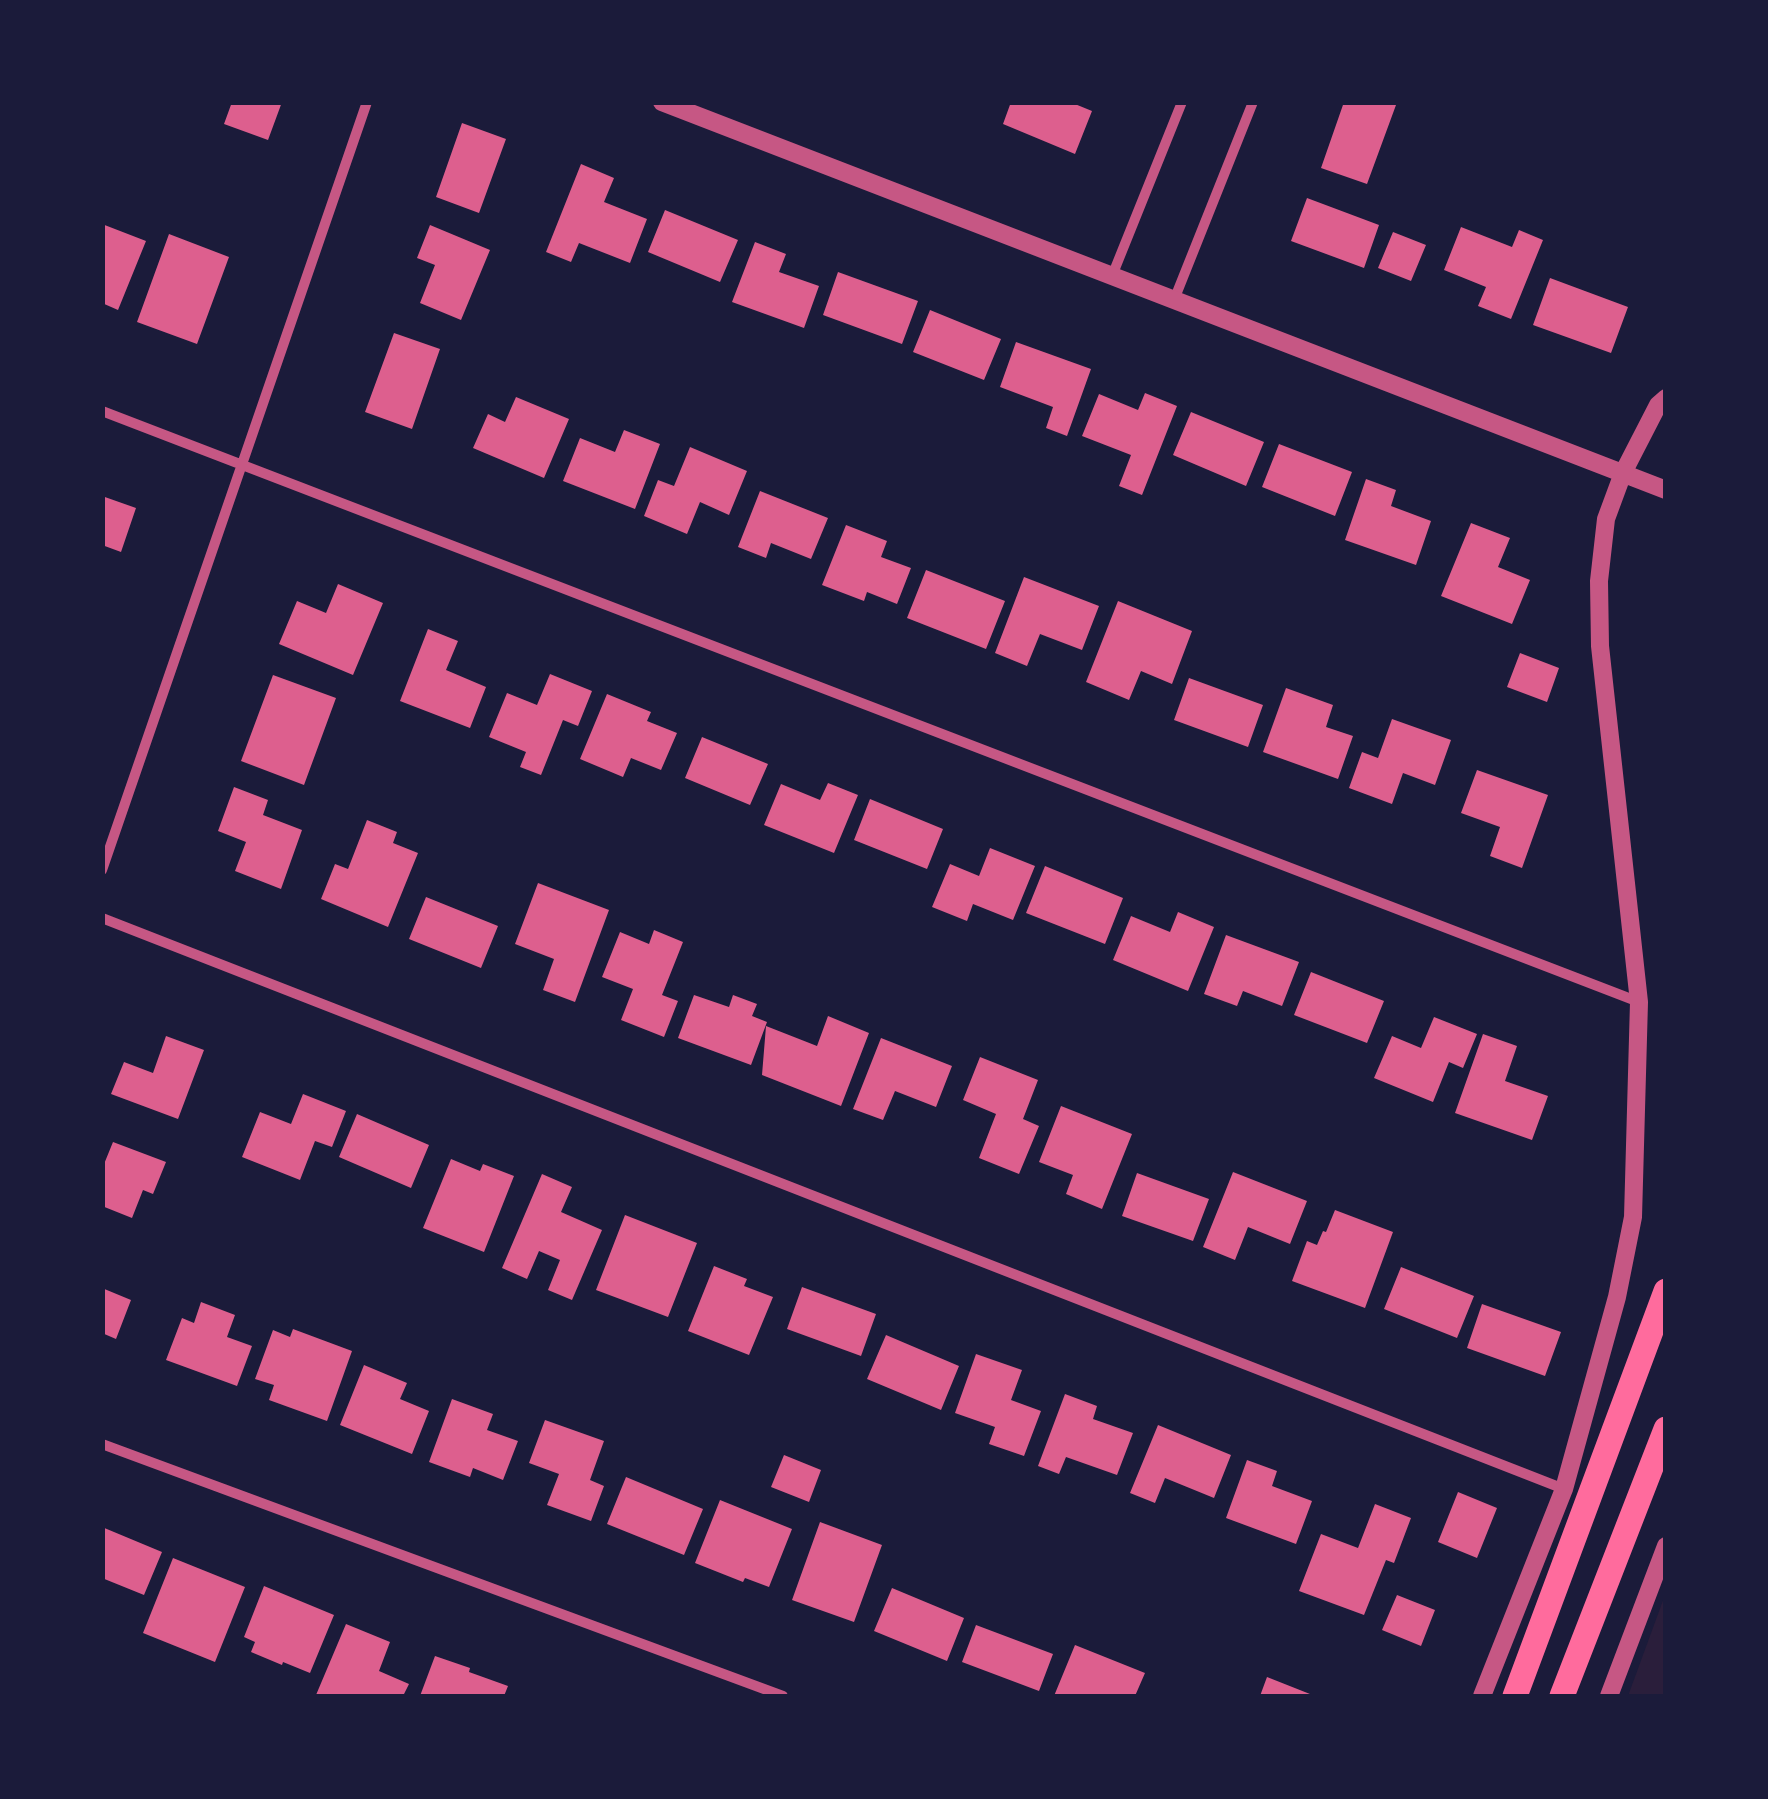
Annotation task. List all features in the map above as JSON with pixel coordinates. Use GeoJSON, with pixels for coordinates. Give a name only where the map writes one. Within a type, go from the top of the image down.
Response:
{"type":"FeatureCollection","features":[{"type":"Feature","properties":{"kind":"highway"},"geometry":{"type":"LineString","coordinates":[[1515,1696],[1666,1291]]}},
{"type":"Feature","properties":{"kind":"highway"},"geometry":{"type":"LineString","coordinates":[[1562,1696],[1666,1429]]}},
{"type":"Feature","properties":{"kind":"street"},"geometry":{"type":"LineString","coordinates":[[102,870],[367,102]]}},
{"type":"Feature","properties":{"kind":"street"},"geometry":{"type":"LineString","coordinates":[[662,102],[1666,490]]}},
{"type":"Feature","properties":{"kind":"street"},"geometry":{"type":"LineString","coordinates":[[1112,276],[1182,102]]}},
{"type":"Feature","properties":{"kind":"street"},"geometry":{"type":"LineString","coordinates":[[1174,300],[1254,102]]}},
{"type":"Feature","properties":{"kind":"street"},"geometry":{"type":"LineString","coordinates":[[1482,1696],[1564,1489],[1617,1298],[1633,1216],[1639,1002],[1600,646],[1599,580],[1606,519],[1623,473],[1658,405],[1666,398]]}},
{"type":"Feature","properties":{"kind":"street"},"geometry":{"type":"LineString","coordinates":[[102,410],[1639,1002]]}},
{"type":"Feature","properties":{"kind":"street"},"geometry":{"type":"LineString","coordinates":[[102,918],[1564,1489]]}},
{"type":"Feature","properties":{"kind":"street"},"geometry":{"type":"LineString","coordinates":[[102,1444],[783,1696]]}},
{"type":"Feature","properties":{"kind":"street"},"geometry":{"type":"LineString","coordinates":[[1608,1696],[1666,1546]]}},
{"type":"Feature","properties":{"kind":"shaded area"},"geometry":{"type":"Polygon","coordinates":[[[1665,1595],[1665,1696],[1628,1696],[1665,1595]]]}},
{"type":"Feature","properties":{"kind":"building"},"geometry":{"type":"Polygon","coordinates":[[[232,102],[282,102],[268,140],[224,124],[232,102]]]}},
{"type":"Feature","properties":{"kind":"building"},"geometry":{"type":"Polygon","coordinates":[[[1011,102],[1070,102],[1092,111],[1075,154],[1003,124],[1011,102]]]}},
{"type":"Feature","properties":{"kind":"building"},"geometry":{"type":"Polygon","coordinates":[[[1344,102],[1396,105],[1367,184],[1321,168],[1344,102]]]}},
{"type":"Feature","properties":{"kind":"building"},"geometry":{"type":"Polygon","coordinates":[[[462,123],[506,139],[479,213],[436,197],[462,123]]]}},
{"type":"Feature","properties":{"kind":"building"},"geometry":{"type":"Polygon","coordinates":[[[581,164],[614,178],[604,202],[647,219],[630,263],[579,243],[571,262],[546,252],[581,164]]]}},
{"type":"Feature","properties":{"kind":"building"},"geometry":{"type":"Polygon","coordinates":[[[1307,198],[1379,225],[1364,268],[1291,241],[1307,198]]]}},
{"type":"Feature","properties":{"kind":"building"},"geometry":{"type":"Polygon","coordinates":[[[665,210],[738,240],[720,282],[648,252],[665,210]]]}},
{"type":"Feature","properties":{"kind":"building"},"geometry":{"type":"Polygon","coordinates":[[[102,224],[146,241],[118,310],[102,303],[102,224]]]}},
{"type":"Feature","properties":{"kind":"building"},"geometry":{"type":"Polygon","coordinates":[[[430,225],[490,250],[461,320],[420,303],[435,265],[417,258],[430,225]]]}},
{"type":"Feature","properties":{"kind":"building"},"geometry":{"type":"Polygon","coordinates":[[[1461,227],[1512,247],[1519,230],[1543,240],[1511,319],[1478,306],[1486,287],[1444,270],[1461,227]]]}},
{"type":"Feature","properties":{"kind":"building"},"geometry":{"type":"Polygon","coordinates":[[[1393,232],[1426,245],[1411,281],[1378,268],[1393,232]]]}},
{"type":"Feature","properties":{"kind":"building"},"geometry":{"type":"Polygon","coordinates":[[[169,234],[229,257],[197,344],[137,322],[169,234]]]}},
{"type":"Feature","properties":{"kind":"building"},"geometry":{"type":"Polygon","coordinates":[[[755,242],[786,254],[779,272],[819,286],[804,328],[732,302],[755,242]]]}},
{"type":"Feature","properties":{"kind":"building"},"geometry":{"type":"Polygon","coordinates":[[[838,272],[918,301],[902,344],[823,315],[838,272]]]}},
{"type":"Feature","properties":{"kind":"building"},"geometry":{"type":"Polygon","coordinates":[[[1550,278],[1628,307],[1611,353],[1533,325],[1550,278]]]}},
{"type":"Feature","properties":{"kind":"building"},"geometry":{"type":"Polygon","coordinates":[[[930,310],[1001,339],[984,380],[913,352],[930,310]]]}},
{"type":"Feature","properties":{"kind":"building"},"geometry":{"type":"Polygon","coordinates":[[[394,333],[440,349],[412,429],[365,412],[394,333]]]}},
{"type":"Feature","properties":{"kind":"building"},"geometry":{"type":"Polygon","coordinates":[[[1016,342],[1091,369],[1067,436],[1046,428],[1053,407],[1000,387],[1016,342]]]}},
{"type":"Feature","properties":{"kind":"building"},"geometry":{"type":"Polygon","coordinates":[[[1145,393],[1177,406],[1142,495],[1119,486],[1131,455],[1082,436],[1099,394],[1138,410],[1145,393]]]}},
{"type":"Feature","properties":{"kind":"building"},"geometry":{"type":"Polygon","coordinates":[[[516,397],[569,419],[544,478],[473,448],[488,414],[505,422],[516,397]]]}},
{"type":"Feature","properties":{"kind":"building"},"geometry":{"type":"Polygon","coordinates":[[[1191,412],[1264,442],[1246,486],[1173,455],[1191,412]]]}},
{"type":"Feature","properties":{"kind":"building"},"geometry":{"type":"Polygon","coordinates":[[[624,430],[660,444],[635,509],[563,481],[580,438],[615,452],[624,430]]]}},
{"type":"Feature","properties":{"kind":"building"},"geometry":{"type":"Polygon","coordinates":[[[1279,444],[1352,472],[1335,516],[1262,487],[1279,444]]]}},
{"type":"Feature","properties":{"kind":"building"},"geometry":{"type":"Polygon","coordinates":[[[690,447],[747,471],[729,515],[700,502],[687,534],[644,516],[658,480],[674,486],[690,447]]]}},
{"type":"Feature","properties":{"kind":"building"},"geometry":{"type":"Polygon","coordinates":[[[1366,479],[1396,490],[1391,506],[1431,521],[1416,565],[1345,540],[1366,479]]]}},
{"type":"Feature","properties":{"kind":"building"},"geometry":{"type":"Polygon","coordinates":[[[760,491],[828,518],[811,559],[771,543],[766,558],[738,547],[760,491]]]}},
{"type":"Feature","properties":{"kind":"building"},"geometry":{"type":"Polygon","coordinates":[[[102,496],[136,508],[121,552],[102,545],[102,496]]]}},
{"type":"Feature","properties":{"kind":"building"},"geometry":{"type":"Polygon","coordinates":[[[1471,523],[1510,538],[1498,567],[1530,580],[1512,624],[1441,596],[1471,523]]]}},
{"type":"Feature","properties":{"kind":"building"},"geometry":{"type":"Polygon","coordinates":[[[846,525],[887,541],[881,557],[911,568],[897,604],[867,592],[864,601],[822,585],[846,525]]]}},
{"type":"Feature","properties":{"kind":"building"},"geometry":{"type":"Polygon","coordinates":[[[926,570],[1005,601],[986,649],[907,618],[926,570]]]}},
{"type":"Feature","properties":{"kind":"building"},"geometry":{"type":"Polygon","coordinates":[[[1024,577],[1099,606],[1082,650],[1040,634],[1027,666],[995,653],[1024,577]]]}},
{"type":"Feature","properties":{"kind":"building"},"geometry":{"type":"Polygon","coordinates":[[[338,584],[383,603],[353,675],[279,644],[297,601],[326,613],[338,584]]]}},
{"type":"Feature","properties":{"kind":"building"},"geometry":{"type":"Polygon","coordinates":[[[1118,601],[1192,631],[1172,684],[1141,671],[1129,700],[1086,682],[1118,601]]]}},
{"type":"Feature","properties":{"kind":"building"},"geometry":{"type":"Polygon","coordinates":[[[428,629],[458,641],[446,670],[486,687],[470,728],[400,701],[428,629]]]}},
{"type":"Feature","properties":{"kind":"building"},"geometry":{"type":"Polygon","coordinates":[[[1520,653],[1559,668],[1547,702],[1507,687],[1520,653]]]}},
{"type":"Feature","properties":{"kind":"building"},"geometry":{"type":"Polygon","coordinates":[[[550,674],[592,691],[578,726],[563,720],[541,775],[520,767],[526,752],[489,737],[507,693],[537,705],[550,674]]]}},
{"type":"Feature","properties":{"kind":"building"},"geometry":{"type":"Polygon","coordinates":[[[273,675],[336,698],[304,785],[241,761],[273,675]]]}},
{"type":"Feature","properties":{"kind":"building"},"geometry":{"type":"Polygon","coordinates":[[[1189,678],[1263,705],[1248,747],[1174,720],[1189,678]]]}},
{"type":"Feature","properties":{"kind":"building"},"geometry":{"type":"Polygon","coordinates":[[[1286,688],[1333,705],[1326,727],[1353,736],[1338,779],[1263,752],[1286,688]]]}},
{"type":"Feature","properties":{"kind":"building"},"geometry":{"type":"Polygon","coordinates":[[[607,694],[651,712],[647,721],[677,733],[661,770],[631,758],[623,777],[580,759],[607,694]]]}},
{"type":"Feature","properties":{"kind":"building"},"geometry":{"type":"Polygon","coordinates":[[[1392,719],[1451,740],[1435,785],[1403,773],[1392,804],[1349,788],[1362,752],[1378,758],[1392,719]]]}},
{"type":"Feature","properties":{"kind":"building"},"geometry":{"type":"Polygon","coordinates":[[[702,737],[768,764],[750,805],[685,778],[702,737]]]}},
{"type":"Feature","properties":{"kind":"building"},"geometry":{"type":"Polygon","coordinates":[[[1477,770],[1548,795],[1522,868],[1490,856],[1500,827],[1461,813],[1477,770]]]}},
{"type":"Feature","properties":{"kind":"building"},"geometry":{"type":"Polygon","coordinates":[[[828,783],[858,795],[834,853],[764,825],[781,784],[820,800],[828,783]]]}},
{"type":"Feature","properties":{"kind":"building"},"geometry":{"type":"Polygon","coordinates":[[[234,787],[268,800],[263,815],[302,830],[281,889],[235,871],[246,842],[218,831],[234,787]]]}},
{"type":"Feature","properties":{"kind":"building"},"geometry":{"type":"Polygon","coordinates":[[[870,799],[943,829],[927,869],[854,840],[870,799]]]}},
{"type":"Feature","properties":{"kind":"building"},"geometry":{"type":"Polygon","coordinates":[[[367,820],[397,832],[393,843],[418,853],[388,927],[321,899],[335,864],[348,869],[367,820]]]}},
{"type":"Feature","properties":{"kind":"building"},"geometry":{"type":"Polygon","coordinates":[[[990,848],[1035,866],[1013,920],[973,904],[967,921],[932,907],[950,864],[979,876],[990,848]]]}},
{"type":"Feature","properties":{"kind":"building"},"geometry":{"type":"Polygon","coordinates":[[[1045,866],[1123,898],[1105,944],[1026,913],[1045,866]]]}},
{"type":"Feature","properties":{"kind":"building"},"geometry":{"type":"Polygon","coordinates":[[[538,883],[609,910],[575,1002],[543,990],[554,959],[515,944],[538,883]]]}},
{"type":"Feature","properties":{"kind":"building"},"geometry":{"type":"Polygon","coordinates":[[[426,897],[498,926],[481,968],[409,939],[426,897]]]}},
{"type":"Feature","properties":{"kind":"building"},"geometry":{"type":"Polygon","coordinates":[[[1178,912],[1214,927],[1188,991],[1113,960],[1131,916],[1170,932],[1178,912]]]}},
{"type":"Feature","properties":{"kind":"building"},"geometry":{"type":"Polygon","coordinates":[[[654,930],[683,942],[662,995],[678,1001],[664,1037],[621,1020],[633,989],[602,977],[620,932],[649,944],[654,930]]]}},
{"type":"Feature","properties":{"kind":"building"},"geometry":{"type":"Polygon","coordinates":[[[1226,935],[1299,962],[1282,1006],[1243,991],[1237,1006],[1204,994],[1226,935]]]}},
{"type":"Feature","properties":{"kind":"building"},"geometry":{"type":"Polygon","coordinates":[[[1311,972],[1384,1001],[1367,1043],[1294,1015],[1311,972]]]}},
{"type":"Feature","properties":{"kind":"building"},"geometry":{"type":"Polygon","coordinates":[[[694,995],[729,1007],[733,995],[757,1004],[752,1016],[767,1022],[751,1065],[678,1038],[694,995]]]}},
{"type":"Feature","properties":{"kind":"building"},"geometry":{"type":"Polygon","coordinates":[[[828,1016],[869,1033],[841,1106],[762,1075],[766,1026],[817,1046],[828,1016]]]}},
{"type":"Feature","properties":{"kind":"building"},"geometry":{"type":"Polygon","coordinates":[[[1434,1017],[1477,1034],[1463,1068],[1449,1062],[1433,1102],[1374,1078],[1392,1036],[1421,1048],[1434,1017]]]}},
{"type":"Feature","properties":{"kind":"building"},"geometry":{"type":"Polygon","coordinates":[[[1483,1034],[1517,1046],[1505,1081],[1548,1096],[1532,1140],[1455,1113],[1483,1034]]]}},
{"type":"Feature","properties":{"kind":"building"},"geometry":{"type":"Polygon","coordinates":[[[166,1036],[204,1050],[178,1119],[111,1094],[124,1062],[153,1073],[166,1036]]]}},
{"type":"Feature","properties":{"kind":"building"},"geometry":{"type":"Polygon","coordinates":[[[881,1038],[952,1066],[936,1107],[895,1091],[883,1120],[853,1109],[881,1038]]]}},
{"type":"Feature","properties":{"kind":"building"},"geometry":{"type":"Polygon","coordinates":[[[980,1057],[1038,1080],[1023,1119],[1039,1126],[1019,1174],[979,1158],[996,1114],[963,1100],[980,1057]]]}},
{"type":"Feature","properties":{"kind":"building"},"geometry":{"type":"Polygon","coordinates":[[[303,1094],[346,1111],[332,1147],[315,1141],[300,1180],[242,1157],[260,1112],[291,1124],[303,1094]]]}},
{"type":"Feature","properties":{"kind":"building"},"geometry":{"type":"Polygon","coordinates":[[[1061,1106],[1132,1134],[1102,1209],[1066,1194],[1073,1175],[1039,1162],[1061,1106]]]}},
{"type":"Feature","properties":{"kind":"building"},"geometry":{"type":"Polygon","coordinates":[[[357,1114],[429,1145],[411,1188],[339,1157],[357,1114]]]}},
{"type":"Feature","properties":{"kind":"building"},"geometry":{"type":"Polygon","coordinates":[[[113,1142],[166,1162],[153,1194],[143,1190],[132,1218],[102,1206],[102,1169],[113,1142]]]}},
{"type":"Feature","properties":{"kind":"building"},"geometry":{"type":"Polygon","coordinates":[[[451,1159],[480,1171],[483,1164],[514,1176],[484,1252],[423,1228],[451,1159]]]}},
{"type":"Feature","properties":{"kind":"building"},"geometry":{"type":"Polygon","coordinates":[[[1233,1172],[1307,1201],[1290,1244],[1248,1227],[1235,1260],[1203,1247],[1233,1172]]]}},
{"type":"Feature","properties":{"kind":"building"},"geometry":{"type":"Polygon","coordinates":[[[1137,1173],[1209,1199],[1193,1241],[1122,1216],[1137,1173]]]}},
{"type":"Feature","properties":{"kind":"building"},"geometry":{"type":"Polygon","coordinates":[[[542,1174],[572,1187],[561,1212],[602,1230],[572,1300],[548,1290],[560,1260],[539,1251],[527,1279],[502,1268],[542,1174]]]}},
{"type":"Feature","properties":{"kind":"building"},"geometry":{"type":"Polygon","coordinates":[[[1335,1210],[1393,1232],[1365,1308],[1292,1281],[1307,1241],[1317,1245],[1335,1210]]]}},
{"type":"Feature","properties":{"kind":"building"},"geometry":{"type":"Polygon","coordinates":[[[625,1215],[697,1243],[668,1317],[596,1290],[625,1215]]]}},
{"type":"Feature","properties":{"kind":"building"},"geometry":{"type":"Polygon","coordinates":[[[714,1266],[747,1279],[744,1286],[773,1297],[749,1355],[688,1331],[714,1266]]]}},
{"type":"Feature","properties":{"kind":"building"},"geometry":{"type":"Polygon","coordinates":[[[1401,1267],[1474,1296],[1457,1338],[1384,1309],[1401,1267]]]}},
{"type":"Feature","properties":{"kind":"building"},"geometry":{"type":"Polygon","coordinates":[[[802,1287],[876,1314],[861,1356],[787,1329],[802,1287]]]}},
{"type":"Feature","properties":{"kind":"building"},"geometry":{"type":"Polygon","coordinates":[[[102,1288],[131,1300],[116,1339],[102,1333],[102,1288]]]}},
{"type":"Feature","properties":{"kind":"building"},"geometry":{"type":"Polygon","coordinates":[[[201,1302],[235,1315],[227,1337],[252,1346],[237,1386],[166,1360],[182,1318],[194,1323],[201,1302]]]}},
{"type":"Feature","properties":{"kind":"building"},"geometry":{"type":"Polygon","coordinates":[[[1482,1304],[1561,1332],[1545,1376],[1467,1348],[1482,1304]]]}},
{"type":"Feature","properties":{"kind":"building"},"geometry":{"type":"Polygon","coordinates":[[[293,1329],[352,1351],[327,1421],[269,1400],[274,1385],[255,1379],[273,1330],[290,1337],[293,1329]]]}},
{"type":"Feature","properties":{"kind":"building"},"geometry":{"type":"Polygon","coordinates":[[[886,1335],[959,1366],[941,1410],[867,1379],[886,1335]]]}},
{"type":"Feature","properties":{"kind":"building"},"geometry":{"type":"Polygon","coordinates":[[[976,1354],[1022,1370],[1011,1400],[1041,1411],[1024,1456],[989,1444],[995,1427],[955,1413],[976,1354]]]}},
{"type":"Feature","properties":{"kind":"building"},"geometry":{"type":"Polygon","coordinates":[[[364,1365],[407,1383],[400,1399],[429,1411],[412,1454],[340,1425],[364,1365]]]}},
{"type":"Feature","properties":{"kind":"building"},"geometry":{"type":"Polygon","coordinates":[[[1065,1394],[1097,1406],[1093,1419],[1133,1433],[1117,1475],[1066,1457],[1059,1474],[1038,1466],[1065,1394]]]}},
{"type":"Feature","properties":{"kind":"building"},"geometry":{"type":"Polygon","coordinates":[[[452,1399],[493,1414],[487,1430],[518,1441],[503,1480],[473,1468],[470,1477],[429,1462],[452,1399]]]}},
{"type":"Feature","properties":{"kind":"building"},"geometry":{"type":"Polygon","coordinates":[[[545,1420],[604,1441],[590,1480],[604,1486],[591,1521],[547,1505],[559,1474],[529,1463],[545,1420]]]}},
{"type":"Feature","properties":{"kind":"building"},"geometry":{"type":"Polygon","coordinates":[[[1158,1425],[1231,1455],[1214,1498],[1165,1478],[1155,1503],[1130,1493],[1158,1425]]]}},
{"type":"Feature","properties":{"kind":"building"},"geometry":{"type":"Polygon","coordinates":[[[784,1455],[821,1470],[809,1502],[771,1487],[784,1455]]]}},
{"type":"Feature","properties":{"kind":"building"},"geometry":{"type":"Polygon","coordinates":[[[1247,1460],[1277,1471],[1272,1486],[1312,1501],[1296,1544],[1226,1518],[1247,1460]]]}},
{"type":"Feature","properties":{"kind":"building"},"geometry":{"type":"Polygon","coordinates":[[[626,1477],[703,1509],[684,1555],[607,1524],[626,1477]]]}},
{"type":"Feature","properties":{"kind":"building"},"geometry":{"type":"Polygon","coordinates":[[[1458,1492],[1497,1508],[1477,1558],[1438,1542],[1458,1492]]]}},
{"type":"Feature","properties":{"kind":"building"},"geometry":{"type":"Polygon","coordinates":[[[720,1500],[792,1529],[769,1587],[745,1578],[743,1582],[695,1563],[720,1500]]]}},
{"type":"Feature","properties":{"kind":"building"},"geometry":{"type":"Polygon","coordinates":[[[1375,1504],[1411,1518],[1394,1563],[1386,1560],[1364,1615],[1299,1591],[1321,1534],[1358,1548],[1375,1504]]]}},
{"type":"Feature","properties":{"kind":"building"},"geometry":{"type":"Polygon","coordinates":[[[820,1522],[882,1545],[854,1622],[792,1600],[820,1522]]]}},
{"type":"Feature","properties":{"kind":"building"},"geometry":{"type":"Polygon","coordinates":[[[102,1527],[162,1552],[144,1595],[102,1578],[102,1527]]]}},
{"type":"Feature","properties":{"kind":"building"},"geometry":{"type":"Polygon","coordinates":[[[173,1558],[245,1587],[215,1662],[143,1633],[173,1558]]]}},
{"type":"Feature","properties":{"kind":"building"},"geometry":{"type":"Polygon","coordinates":[[[264,1586],[334,1615],[310,1673],[251,1652],[255,1642],[244,1637],[264,1586]]]}},
{"type":"Feature","properties":{"kind":"building"},"geometry":{"type":"Polygon","coordinates":[[[892,1588],[964,1618],[947,1661],[874,1631],[892,1588]]]}},
{"type":"Feature","properties":{"kind":"building"},"geometry":{"type":"Polygon","coordinates":[[[1397,1595],[1435,1610],[1421,1646],[1382,1630],[1397,1595]]]}},
{"type":"Feature","properties":{"kind":"building"},"geometry":{"type":"Polygon","coordinates":[[[346,1624],[390,1642],[379,1671],[409,1684],[403,1696],[316,1695],[346,1624]]]}},
{"type":"Feature","properties":{"kind":"building"},"geometry":{"type":"Polygon","coordinates":[[[976,1625],[1053,1654],[1039,1691],[962,1662],[976,1625]]]}},
{"type":"Feature","properties":{"kind":"building"},"geometry":{"type":"Polygon","coordinates":[[[1075,1645],[1145,1673],[1135,1696],[1054,1696],[1075,1645]]]}},
{"type":"Feature","properties":{"kind":"building"},"geometry":{"type":"Polygon","coordinates":[[[435,1656],[508,1686],[504,1696],[420,1696],[435,1656]]]}},
{"type":"Feature","properties":{"kind":"building"},"geometry":{"type":"Polygon","coordinates":[[[1267,1677],[1315,1696],[1260,1696],[1267,1677]]]}}]}
